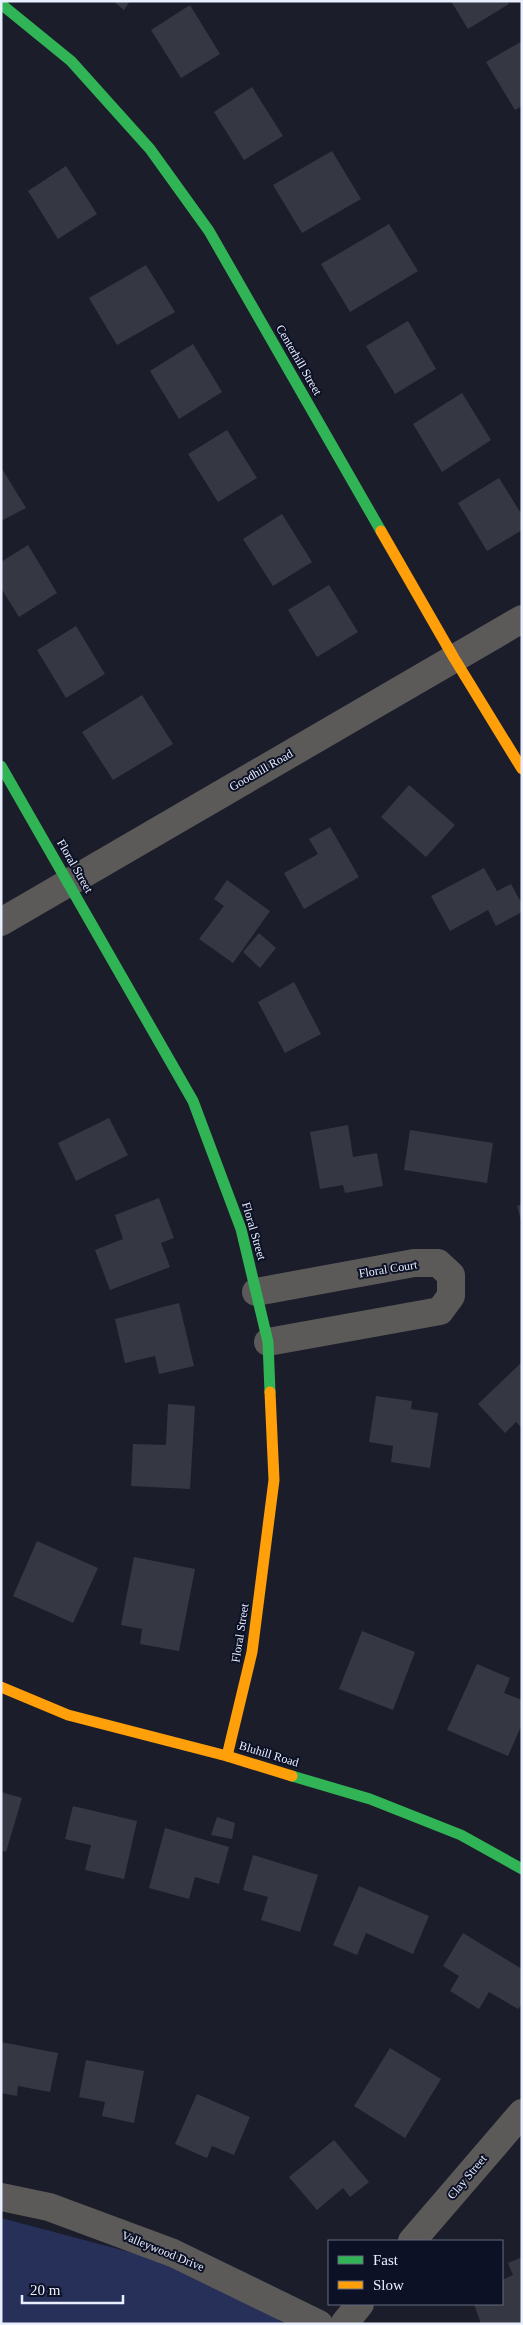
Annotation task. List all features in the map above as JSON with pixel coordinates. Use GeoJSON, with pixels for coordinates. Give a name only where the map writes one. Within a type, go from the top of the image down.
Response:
{"type":"FeatureCollection","features":[{"type":"Feature","properties":{"kind":"street","name":"Centerhill Street"},"geometry":{"type":"LineString","coordinates":[[1,4],[71,61],[150,149],[209,231],[454,658],[522,769]]}},
{"type":"Feature","properties":{"kind":"street","name":"Goodhill Road"},"geometry":{"type":"LineString","coordinates":[[1,922],[522,619]]}},
{"type":"Feature","properties":{"kind":"street","name":"Floral Street"},"geometry":{"type":"LineString","coordinates":[[1,766],[193,1101],[242,1229],[268,1342],[274,1480],[252,1652],[227,1756]]}},
{"type":"Feature","properties":{"kind":"street","name":"Floral Court"},"geometry":{"type":"LineString","coordinates":[[256,1292],[414,1263],[438,1263],[451,1275],[451,1296],[440,1311],[268,1342]]}},
{"type":"Feature","properties":{"kind":"street","name":"Bluhill Road"},"geometry":{"type":"LineString","coordinates":[[1,1687],[68,1715],[227,1756],[370,1799],[461,1835],[522,1869]]}},
{"type":"Feature","properties":{"kind":"street","name":"Clay Street"},"geometry":{"type":"LineString","coordinates":[[413,2240],[522,2112]]}},
{"type":"Feature","properties":{"kind":"street","name":"Valleywood Drive"},"geometry":{"type":"LineString","coordinates":[[1,2197],[49,2207],[173,2253],[319,2324]]}},
{"type":"Feature","properties":{"kind":"street"},"geometry":{"type":"LineString","coordinates":[[344,2324],[359,2305]]}},
{"type":"Feature","properties":{"kind":"shaded area"},"geometry":{"type":"Polygon","coordinates":[[[1,2218],[156,2259],[273,2315],[283,2324],[1,2324],[1,2218]]]}},
{"type":"Feature","properties":{"kind":"building"},"geometry":{"type":"Polygon","coordinates":[[[113,1],[130,1],[124,10],[113,1]]]}},
{"type":"Feature","properties":{"kind":"building"},"geometry":{"type":"Polygon","coordinates":[[[451,1],[507,1],[509,4],[468,29],[451,1]]]}},
{"type":"Feature","properties":{"kind":"building"},"geometry":{"type":"Polygon","coordinates":[[[190,5],[220,54],[181,78],[151,30],[190,5]]]}},
{"type":"Feature","properties":{"kind":"building"},"geometry":{"type":"Polygon","coordinates":[[[522,41],[522,106],[515,110],[486,62],[522,41]]]}},
{"type":"Feature","properties":{"kind":"building"},"geometry":{"type":"Polygon","coordinates":[[[252,87],[283,136],[244,160],[214,112],[252,87]]]}},
{"type":"Feature","properties":{"kind":"building"},"geometry":{"type":"Polygon","coordinates":[[[332,151],[361,199],[302,233],[273,185],[332,151]]]}},
{"type":"Feature","properties":{"kind":"building"},"geometry":{"type":"Polygon","coordinates":[[[66,166],[97,214],[58,239],[28,191],[66,166]]]}},
{"type":"Feature","properties":{"kind":"building"},"geometry":{"type":"Polygon","coordinates":[[[389,224],[418,271],[350,312],[321,264],[389,224]]]}},
{"type":"Feature","properties":{"kind":"building"},"geometry":{"type":"Polygon","coordinates":[[[146,265],[175,312],[117,345],[89,298],[146,265]]]}},
{"type":"Feature","properties":{"kind":"building"},"geometry":{"type":"Polygon","coordinates":[[[408,321],[436,369],[395,394],[366,346],[408,321]]]}},
{"type":"Feature","properties":{"kind":"building"},"geometry":{"type":"Polygon","coordinates":[[[193,344],[222,392],[179,419],[150,371],[193,344]]]}},
{"type":"Feature","properties":{"kind":"building"},"geometry":{"type":"Polygon","coordinates":[[[462,393],[491,440],[442,472],[413,424],[462,393]]]}},
{"type":"Feature","properties":{"kind":"building"},"geometry":{"type":"Polygon","coordinates":[[[227,430],[257,478],[218,502],[188,454],[227,430]]]}},
{"type":"Feature","properties":{"kind":"building"},"geometry":{"type":"Polygon","coordinates":[[[1,467],[26,508],[1,521],[1,467]]]}},
{"type":"Feature","properties":{"kind":"building"},"geometry":{"type":"Polygon","coordinates":[[[499,478],[522,515],[522,530],[487,551],[458,503],[499,478]]]}},
{"type":"Feature","properties":{"kind":"building"},"geometry":{"type":"Polygon","coordinates":[[[282,514],[312,562],[273,586],[243,539],[282,514]]]}},
{"type":"Feature","properties":{"kind":"building"},"geometry":{"type":"Polygon","coordinates":[[[28,545],[57,593],[19,617],[1,588],[1,562],[28,545]]]}},
{"type":"Feature","properties":{"kind":"building"},"geometry":{"type":"Polygon","coordinates":[[[329,585],[358,632],[317,657],[288,610],[329,585]]]}},
{"type":"Feature","properties":{"kind":"building"},"geometry":{"type":"Polygon","coordinates":[[[76,626],[105,674],[66,698],[37,650],[76,626]]]}},
{"type":"Feature","properties":{"kind":"building"},"geometry":{"type":"Polygon","coordinates":[[[142,695],[173,744],[113,780],[82,732],[142,695]]]}},
{"type":"Feature","properties":{"kind":"building"},"geometry":{"type":"Polygon","coordinates":[[[409,785],[455,825],[426,857],[381,817],[409,785]]]}},
{"type":"Feature","properties":{"kind":"building"},"geometry":{"type":"Polygon","coordinates":[[[330,827],[359,877],[304,909],[284,873],[318,854],[309,839],[330,827]]]}},
{"type":"Feature","properties":{"kind":"building"},"geometry":{"type":"Polygon","coordinates":[[[484,868],[497,891],[511,884],[522,904],[522,912],[496,926],[488,910],[450,931],[431,896],[484,868]]]}},
{"type":"Feature","properties":{"kind":"building"},"geometry":{"type":"Polygon","coordinates":[[[227,880],[270,911],[233,963],[199,939],[224,906],[214,899],[227,880]]]}},
{"type":"Feature","properties":{"kind":"building"},"geometry":{"type":"Polygon","coordinates":[[[259,933],[276,948],[260,968],[243,952],[259,933]]]}},
{"type":"Feature","properties":{"kind":"building"},"geometry":{"type":"Polygon","coordinates":[[[294,982],[321,1034],[285,1053],[258,1002],[294,982]]]}},
{"type":"Feature","properties":{"kind":"building"},"geometry":{"type":"Polygon","coordinates":[[[109,1118],[128,1155],[76,1181],[58,1143],[109,1118]]]}},
{"type":"Feature","properties":{"kind":"building"},"geometry":{"type":"Polygon","coordinates":[[[348,1125],[353,1157],[377,1153],[383,1186],[345,1193],[343,1185],[320,1189],[310,1132],[348,1125]]]}},
{"type":"Feature","properties":{"kind":"building"},"geometry":{"type":"Polygon","coordinates":[[[410,1130],[493,1143],[487,1183],[404,1170],[410,1130]]]}},
{"type":"Feature","properties":{"kind":"building"},"geometry":{"type":"Polygon","coordinates":[[[159,1198],[174,1238],[161,1243],[170,1267],[110,1290],[95,1250],[123,1239],[115,1215],[159,1198]]]}},
{"type":"Feature","properties":{"kind":"building"},"geometry":{"type":"Polygon","coordinates":[[[522,1204],[522,1220],[521,1220],[517,1206],[522,1204]]]}},
{"type":"Feature","properties":{"kind":"building"},"geometry":{"type":"Polygon","coordinates":[[[179,1303],[194,1366],[159,1374],[155,1356],[125,1363],[115,1319],[179,1303]]]}},
{"type":"Feature","properties":{"kind":"building"},"geometry":{"type":"Polygon","coordinates":[[[522,1362],[522,1428],[516,1422],[505,1433],[478,1404],[522,1362]]]}},
{"type":"Feature","properties":{"kind":"building"},"geometry":{"type":"Polygon","coordinates":[[[376,1396],[412,1401],[411,1409],[438,1413],[430,1468],[391,1462],[393,1446],[369,1442],[376,1396]]]}},
{"type":"Feature","properties":{"kind":"building"},"geometry":{"type":"Polygon","coordinates":[[[168,1404],[195,1406],[190,1489],[131,1486],[133,1444],[166,1445],[168,1404]]]}},
{"type":"Feature","properties":{"kind":"building"},"geometry":{"type":"Polygon","coordinates":[[[37,1541],[98,1568],[73,1623],[13,1596],[37,1541]]]}},
{"type":"Feature","properties":{"kind":"building"},"geometry":{"type":"Polygon","coordinates":[[[134,1557],[195,1569],[179,1651],[140,1644],[142,1629],[121,1625],[134,1557]]]}},
{"type":"Feature","properties":{"kind":"building"},"geometry":{"type":"Polygon","coordinates":[[[362,1631],[415,1652],[393,1710],[339,1689],[362,1631]]]}},
{"type":"Feature","properties":{"kind":"building"},"geometry":{"type":"Polygon","coordinates":[[[477,1664],[510,1678],[504,1693],[522,1700],[522,1724],[508,1756],[447,1730],[477,1664]]]}},
{"type":"Feature","properties":{"kind":"building"},"geometry":{"type":"Polygon","coordinates":[[[1,1792],[22,1798],[6,1852],[1,1850],[1,1792]]]}},
{"type":"Feature","properties":{"kind":"building"},"geometry":{"type":"Polygon","coordinates":[[[73,1806],[137,1821],[124,1879],[85,1870],[91,1845],[65,1839],[73,1806]]]}},
{"type":"Feature","properties":{"kind":"building"},"geometry":{"type":"Polygon","coordinates":[[[217,1817],[235,1823],[232,1839],[211,1835],[217,1817]]]}},
{"type":"Feature","properties":{"kind":"building"},"geometry":{"type":"Polygon","coordinates":[[[165,1828],[229,1847],[219,1884],[195,1877],[189,1899],[149,1888],[165,1828]]]}},
{"type":"Feature","properties":{"kind":"building"},"geometry":{"type":"Polygon","coordinates":[[[253,1855],[318,1875],[300,1932],[261,1920],[268,1897],[243,1890],[253,1855]]]}},
{"type":"Feature","properties":{"kind":"building"},"geometry":{"type":"Polygon","coordinates":[[[359,1886],[429,1916],[413,1954],[366,1933],[357,1955],[333,1945],[359,1886]]]}},
{"type":"Feature","properties":{"kind":"building"},"geometry":{"type":"Polygon","coordinates":[[[463,1933],[522,1969],[522,2004],[518,2009],[489,1992],[479,2009],[450,1991],[459,1976],[443,1966],[463,1933]]]}},
{"type":"Feature","properties":{"kind":"building"},"geometry":{"type":"Polygon","coordinates":[[[1,2042],[58,2053],[50,2092],[18,2086],[17,2096],[1,2093],[1,2042]]]}},
{"type":"Feature","properties":{"kind":"building"},"geometry":{"type":"Polygon","coordinates":[[[390,2048],[441,2079],[405,2138],[354,2106],[390,2048]]]}},
{"type":"Feature","properties":{"kind":"building"},"geometry":{"type":"Polygon","coordinates":[[[86,2060],[144,2071],[134,2123],[102,2116],[105,2102],[79,2097],[86,2060]]]}},
{"type":"Feature","properties":{"kind":"building"},"geometry":{"type":"Polygon","coordinates":[[[197,2094],[250,2117],[234,2155],[212,2146],[207,2158],[175,2144],[197,2094]]]}},
{"type":"Feature","properties":{"kind":"building"},"geometry":{"type":"Polygon","coordinates":[[[334,2140],[369,2182],[350,2197],[343,2188],[317,2210],[289,2177],[334,2140]]]}},
{"type":"Feature","properties":{"kind":"building"},"geometry":{"type":"Polygon","coordinates":[[[522,2257],[522,2324],[481,2324],[474,2305],[503,2305],[503,2280],[513,2275],[508,2263],[522,2257]]]}},
{"type":"Feature","properties":{"kind":"traffic: fast"},"geometry":{"type":"LineString","coordinates":[[1,4],[71,61],[150,149],[209,231],[381,531]]}},
{"type":"Feature","properties":{"kind":"traffic: fast"},"geometry":{"type":"LineString","coordinates":[[1,766],[193,1101],[241,1229],[268,1342],[270,1392]]}},
{"type":"Feature","properties":{"kind":"traffic: fast"},"geometry":{"type":"LineString","coordinates":[[292,1776],[370,1799],[461,1835],[522,1869]]}},
{"type":"Feature","properties":{"kind":"traffic: slow"},"geometry":{"type":"LineString","coordinates":[[381,531],[454,658],[522,769]]}},
{"type":"Feature","properties":{"kind":"traffic: slow"},"geometry":{"type":"LineString","coordinates":[[227,1756],[252,1652],[274,1480],[270,1392]]}},
{"type":"Feature","properties":{"kind":"traffic: slow"},"geometry":{"type":"LineString","coordinates":[[1,1687],[68,1715],[227,1756],[292,1776]]}}]}
